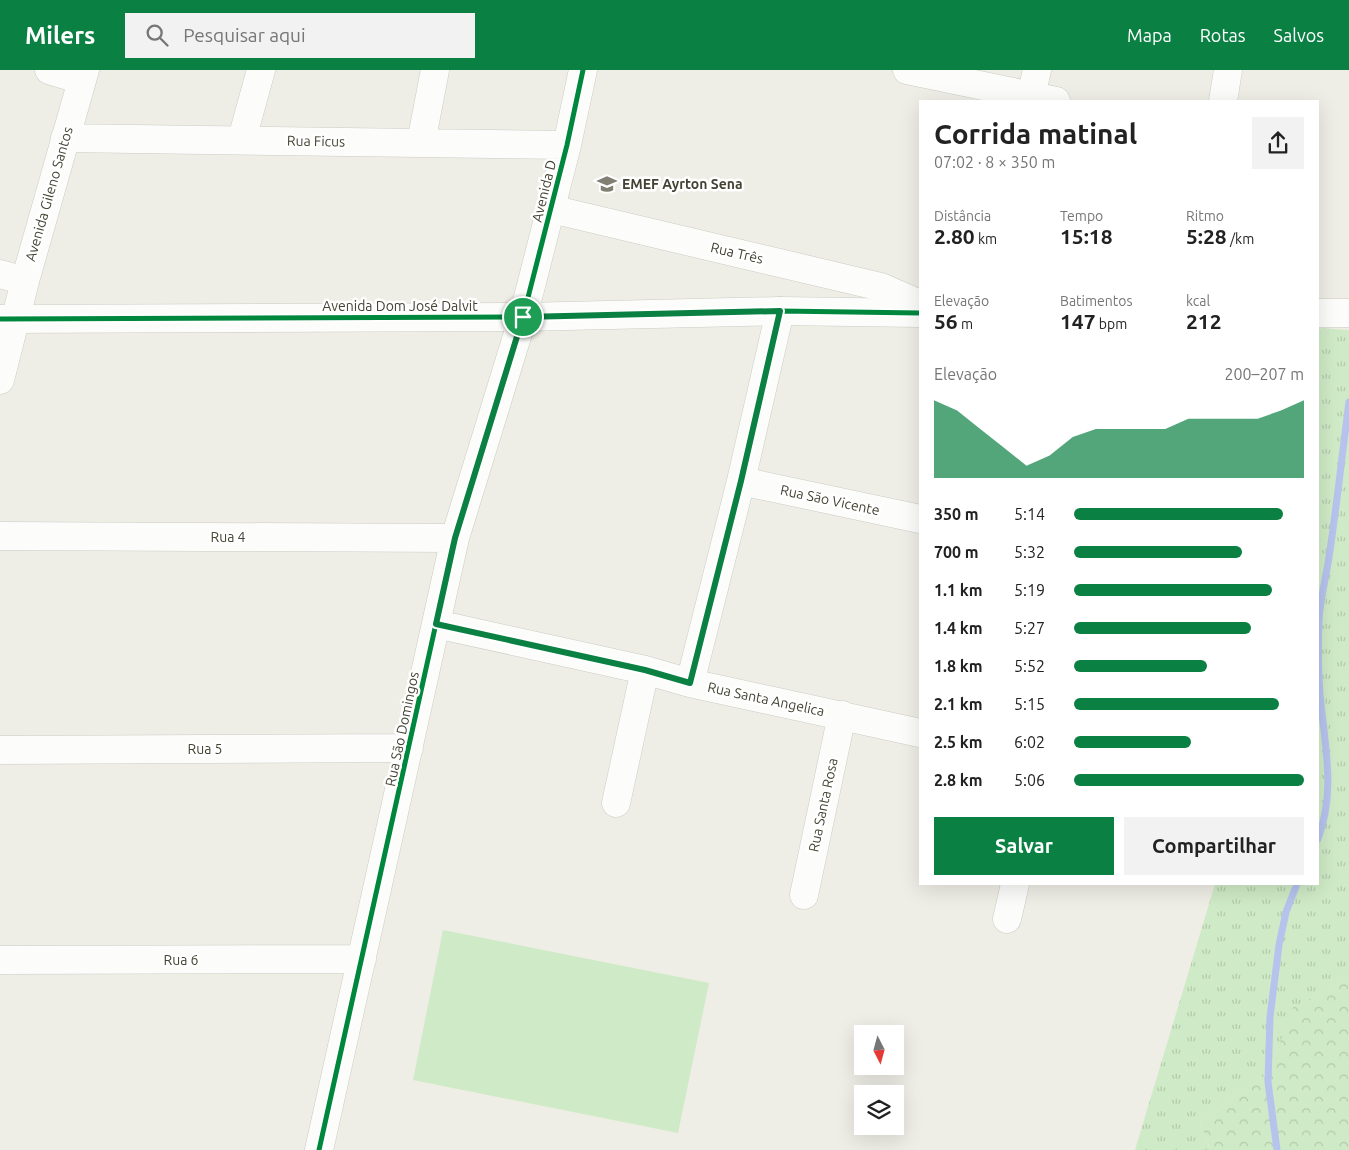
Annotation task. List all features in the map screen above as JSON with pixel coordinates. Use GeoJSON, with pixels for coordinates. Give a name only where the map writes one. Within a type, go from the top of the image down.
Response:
{"type":"FeatureCollection","features":[{"type":"Feature","properties":{"kind":"street"},"geometry":{"type":"LineString","coordinates":[[49,70],[84,75]]}},
{"type":"Feature","properties":{"kind":"street"},"geometry":{"type":"LineString","coordinates":[[242,139],[262,70]]}},
{"type":"Feature","properties":{"kind":"street"},"geometry":{"type":"LineString","coordinates":[[421,143],[435,70]]}},
{"type":"Feature","properties":{"kind":"street","name":"Avenida D"},"geometry":{"type":"LineString","coordinates":[[523,317],[567,145],[583,70]]}},
{"type":"Feature","properties":{"kind":"street"},"geometry":{"type":"LineString","coordinates":[[907,70],[1039,100],[1037,70]]}},
{"type":"Feature","properties":{"kind":"street"},"geometry":{"type":"LineString","coordinates":[[1223,100],[1228,70]]}},
{"type":"Feature","properties":{"kind":"street","name":"Avenida Gileno Santos"},"geometry":{"type":"LineString","coordinates":[[0,380],[12,278],[65,138],[84,75]]}},
{"type":"Feature","properties":{"kind":"street","name":"Rua Ficus"},"geometry":{"type":"LineString","coordinates":[[65,138],[567,145]]}},
{"type":"Feature","properties":{"kind":"street","name":"Rua Três"},"geometry":{"type":"LineString","coordinates":[[551,209],[881,287],[919,304]]}},
{"type":"Feature","properties":{"kind":"street"},"geometry":{"type":"LineString","coordinates":[[690,683],[741,481],[780,311]]}},
{"type":"Feature","properties":{"kind":"street","name":"Avenida Dom José Dalvit"},"geometry":{"type":"LineString","coordinates":[[8,319],[523,317],[780,311],[919,313]]}},
{"type":"Feature","properties":{"kind":"street"},"geometry":{"type":"LineString","coordinates":[[1319,313],[1349,313]]}},
{"type":"Feature","properties":{"kind":"street","name":"Rua São Domingos"},"geometry":{"type":"LineString","coordinates":[[320,1150],[455,538],[523,317]]}},
{"type":"Feature","properties":{"kind":"street","name":"Rua São Vicente"},"geometry":{"type":"LineString","coordinates":[[741,481],[919,518]]}},
{"type":"Feature","properties":{"kind":"street","name":"Rua 4"},"geometry":{"type":"LineString","coordinates":[[0,536],[455,538]]}},
{"type":"Feature","properties":{"kind":"street","name":"Rua Santa Angelica"},"geometry":{"type":"LineString","coordinates":[[436,624],[645,670],[690,683],[919,733]]}},
{"type":"Feature","properties":{"kind":"street"},"geometry":{"type":"LineString","coordinates":[[616,803],[645,670]]}},
{"type":"Feature","properties":{"kind":"street","name":"Rua Santa Rosa"},"geometry":{"type":"LineString","coordinates":[[804,895],[842,715]]}},
{"type":"Feature","properties":{"kind":"street","name":"Rua 5"},"geometry":{"type":"LineString","coordinates":[[0,750],[409,748]]}},
{"type":"Feature","properties":{"kind":"street"},"geometry":{"type":"LineString","coordinates":[[1007,919],[1015,885]]}},
{"type":"Feature","properties":{"kind":"street","name":"Rua 6"},"geometry":{"type":"LineString","coordinates":[[0,960],[362,959]]}},
{"type":"Feature","properties":{"kind":"green space"},"geometry":{"type":"Polygon","coordinates":[[[1319,328],[1349,330],[1349,979],[1293,1008],[1270,1072],[1200,1121],[1210,1150],[1135,1150],[1215,885],[1319,885],[1319,328]]]}},
{"type":"Feature","properties":{"kind":"green space"},"geometry":{"type":"Polygon","coordinates":[[[443,930],[709,983],[678,1133],[413,1080],[443,930]]]}},
{"type":"Feature","properties":{"kind":"green space"},"geometry":{"type":"Polygon","coordinates":[[[1349,979],[1349,1150],[1210,1150],[1200,1121],[1270,1072],[1292,1008],[1349,979]]]}},
{"type":"Feature","properties":{"kind":"waterway"},"geometry":{"type":"LineString","coordinates":[[1319,621],[1332,538],[1349,402]]}},
{"type":"Feature","properties":{"kind":"waterway"},"geometry":{"type":"LineString","coordinates":[[1319,683],[1327,756],[1328,789],[1319,836]]}},
{"type":"Feature","properties":{"kind":"waterway"},"geometry":{"type":"LineString","coordinates":[[1277,1150],[1268,1082],[1270,1017],[1279,945],[1286,912],[1297,885]]}},
{"type":"Feature","properties":{"kind":"cycle path"},"geometry":{"type":"LineString","coordinates":[[319,1150],[455,538],[523,317],[567,145],[583,70]]}},
{"type":"Feature","properties":{"kind":"cycle path"},"geometry":{"type":"LineString","coordinates":[[0,319],[523,317],[780,311],[919,313]]}},
{"type":"Feature","properties":{"kind":"place","name":"EMEF Ayrton Sena"},"geometry":{"type":"Point","coordinates":[607,184]}},
{"type":"Feature","properties":{"kind":"route"},"geometry":{"type":"LineString","coordinates":[[780,311],[741,481],[690,683],[645,670],[436,624],[455,538],[523,317],[780,311]]}}]}
